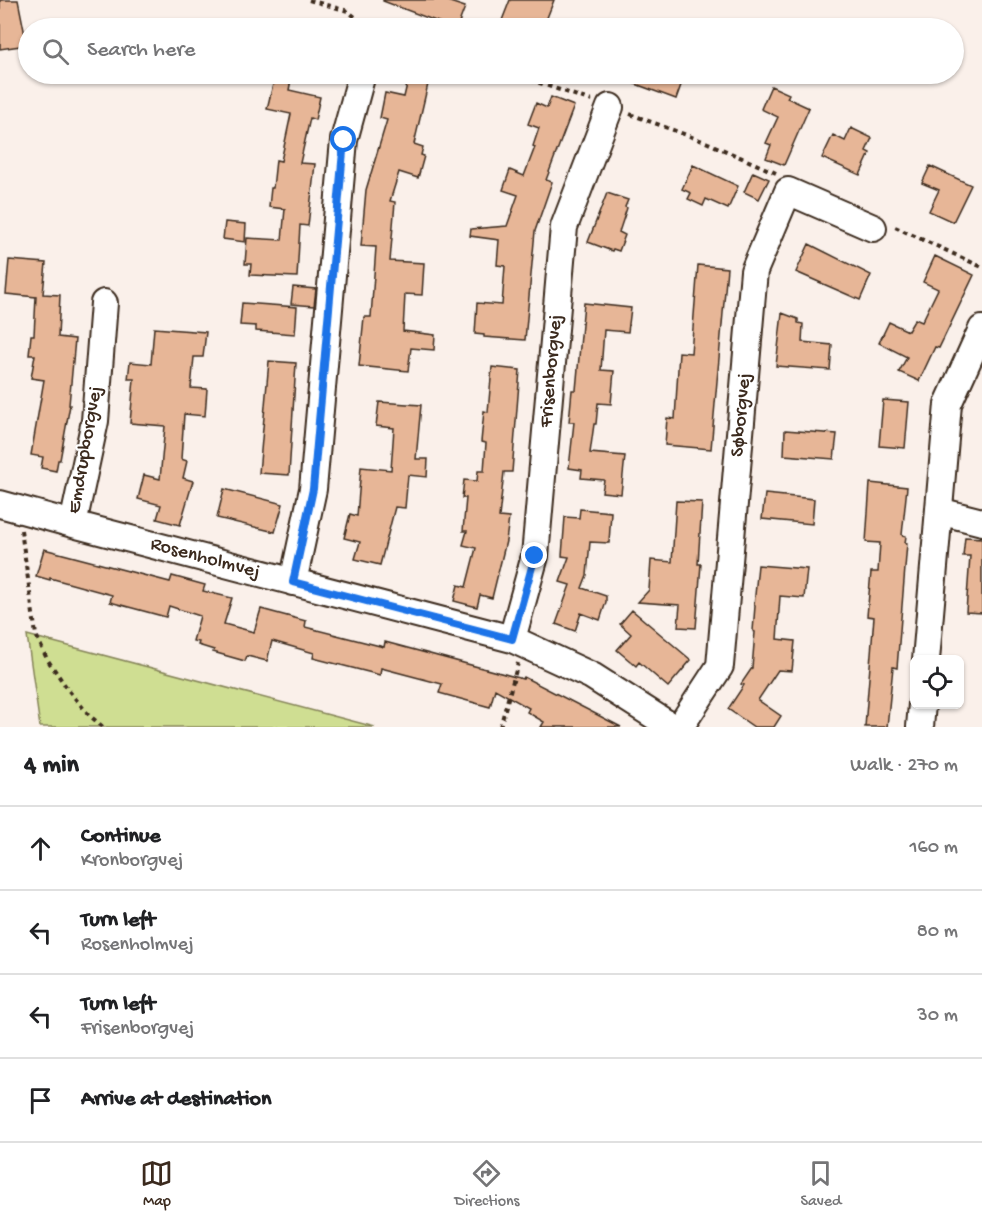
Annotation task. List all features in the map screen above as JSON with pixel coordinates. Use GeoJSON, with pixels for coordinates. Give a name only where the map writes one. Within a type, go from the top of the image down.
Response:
{"type":"FeatureCollection","features":[{"type":"Feature","properties":{"kind":"street"},"geometry":{"type":"LineString","coordinates":[[293,582],[313,489],[344,140],[359,84]]}},
{"type":"Feature","properties":{"kind":"street","name":"Frisenborgvej"},"geometry":{"type":"LineString","coordinates":[[519,642],[535,556],[564,227],[610,107]]}},
{"type":"Feature","properties":{"kind":"street"},"geometry":{"type":"LineString","coordinates":[[788,191],[873,228]]}},
{"type":"Feature","properties":{"kind":"street","name":"Søborgvej"},"geometry":{"type":"LineString","coordinates":[[680,727],[720,666],[754,271],[788,191]]}},
{"type":"Feature","properties":{"kind":"street","name":"Emdrupborgvej"},"geometry":{"type":"LineString","coordinates":[[73,524],[95,422],[104,303]]}},
{"type":"Feature","properties":{"kind":"street"},"geometry":{"type":"LineString","coordinates":[[926,655],[948,404],[982,329]]}},
{"type":"Feature","properties":{"kind":"street","name":"Rosenholmvej"},"geometry":{"type":"LineString","coordinates":[[9,506],[519,642],[591,676],[672,727]]}},
{"type":"Feature","properties":{"kind":"street"},"geometry":{"type":"LineString","coordinates":[[939,511],[982,522]]}},
{"type":"Feature","properties":{"kind":"street"},"geometry":{"type":"LineString","coordinates":[[921,727],[922,709]]}},
{"type":"Feature","properties":{"kind":"path"},"geometry":{"type":"LineString","coordinates":[[309,0],[348,11],[356,18]]}},
{"type":"Feature","properties":{"kind":"path"},"geometry":{"type":"LineString","coordinates":[[542,84],[708,143],[784,176],[788,191]]}},
{"type":"Feature","properties":{"kind":"path"},"geometry":{"type":"LineString","coordinates":[[873,228],[892,226],[982,267]]}},
{"type":"Feature","properties":{"kind":"path"},"geometry":{"type":"LineString","coordinates":[[9,506],[36,635],[47,659],[69,691],[88,715],[103,727]]}},
{"type":"Feature","properties":{"kind":"path"},"geometry":{"type":"LineString","coordinates":[[500,727],[518,661],[519,642]]}},
{"type":"Feature","properties":{"kind":"green space"},"geometry":{"type":"Polygon","coordinates":[[[27,635],[375,727],[40,727],[27,635]]]}},
{"type":"Feature","properties":{"kind":"building"},"geometry":{"type":"Polygon","coordinates":[[[0,0],[18,0],[22,18],[18,18],[18,46],[0,49],[0,0]]]}},
{"type":"Feature","properties":{"kind":"building"},"geometry":{"type":"Polygon","coordinates":[[[444,0],[465,7],[461,18],[428,18],[383,1],[444,0]]]}},
{"type":"Feature","properties":{"kind":"building"},"geometry":{"type":"Polygon","coordinates":[[[510,0],[554,0],[547,18],[503,18],[510,0]]]}},
{"type":"Feature","properties":{"kind":"building"},"geometry":{"type":"Polygon","coordinates":[[[273,84],[290,84],[289,90],[320,97],[315,120],[310,118],[300,163],[315,164],[308,226],[300,225],[297,277],[250,275],[251,264],[245,264],[247,238],[282,240],[285,209],[269,207],[276,160],[281,161],[291,114],[267,109],[273,84]]]}},
{"type":"Feature","properties":{"kind":"building"},"geometry":{"type":"Polygon","coordinates":[[[407,84],[428,84],[414,144],[423,147],[421,155],[424,156],[418,178],[399,172],[390,201],[395,202],[390,261],[424,263],[422,295],[405,294],[403,331],[435,335],[434,350],[411,348],[408,371],[359,366],[364,317],[371,317],[376,247],[361,246],[366,190],[387,120],[380,118],[385,93],[404,97],[407,84]]]}},
{"type":"Feature","properties":{"kind":"building"},"geometry":{"type":"Polygon","coordinates":[[[636,84],[681,84],[676,99],[636,84]]]}},
{"type":"Feature","properties":{"kind":"building"},"geometry":{"type":"Polygon","coordinates":[[[771,86],[789,94],[787,98],[809,108],[784,165],[766,158],[771,145],[766,143],[778,117],[761,109],[771,86]]]}},
{"type":"Feature","properties":{"kind":"building"},"geometry":{"type":"Polygon","coordinates":[[[551,97],[574,106],[546,180],[552,182],[535,231],[525,340],[484,337],[484,335],[475,334],[477,303],[502,305],[505,266],[497,265],[499,240],[470,236],[471,229],[507,226],[518,195],[503,190],[510,170],[524,176],[535,147],[533,146],[539,128],[528,124],[536,103],[547,108],[551,97]]]}},
{"type":"Feature","properties":{"kind":"building"},"geometry":{"type":"Polygon","coordinates":[[[851,128],[872,138],[866,151],[870,153],[860,175],[822,158],[833,135],[845,141],[851,128]]]}},
{"type":"Feature","properties":{"kind":"building"},"geometry":{"type":"Polygon","coordinates":[[[693,165],[738,186],[728,209],[706,199],[703,206],[688,199],[691,193],[682,189],[693,165]]]}},
{"type":"Feature","properties":{"kind":"building"},"geometry":{"type":"Polygon","coordinates":[[[930,166],[971,185],[953,222],[929,211],[939,190],[922,183],[930,166]]]}},
{"type":"Feature","properties":{"kind":"building"},"geometry":{"type":"Polygon","coordinates":[[[753,172],[769,179],[759,199],[744,192],[753,172]]]}},
{"type":"Feature","properties":{"kind":"building"},"geometry":{"type":"Polygon","coordinates":[[[607,193],[628,200],[619,232],[625,235],[619,251],[613,249],[612,251],[588,242],[607,193]]]}},
{"type":"Feature","properties":{"kind":"building"},"geometry":{"type":"Polygon","coordinates":[[[225,222],[246,224],[245,242],[223,239],[225,222]]]}},
{"type":"Feature","properties":{"kind":"building"},"geometry":{"type":"Polygon","coordinates":[[[809,244],[871,275],[860,300],[796,272],[809,244]]]}},
{"type":"Feature","properties":{"kind":"building"},"geometry":{"type":"Polygon","coordinates":[[[935,256],[974,275],[939,348],[935,347],[919,381],[899,372],[907,357],[879,343],[889,322],[908,331],[915,319],[922,322],[938,289],[923,282],[935,256]]]}},
{"type":"Feature","properties":{"kind":"building"},"geometry":{"type":"Polygon","coordinates":[[[9,260],[46,263],[43,294],[60,295],[58,337],[75,339],[70,405],[56,471],[41,468],[43,457],[31,455],[44,380],[31,378],[35,355],[29,355],[31,335],[34,335],[36,297],[6,294],[9,260]]]}},
{"type":"Feature","properties":{"kind":"building"},"geometry":{"type":"Polygon","coordinates":[[[698,265],[727,268],[711,449],[665,445],[667,418],[675,419],[679,352],[691,353],[698,265]]]}},
{"type":"Feature","properties":{"kind":"building"},"geometry":{"type":"Polygon","coordinates":[[[293,287],[316,289],[314,306],[291,304],[293,287]]]}},
{"type":"Feature","properties":{"kind":"building"},"geometry":{"type":"Polygon","coordinates":[[[242,303],[297,307],[295,334],[256,331],[256,326],[240,325],[242,303]]]}},
{"type":"Feature","properties":{"kind":"building"},"geometry":{"type":"Polygon","coordinates":[[[584,303],[631,308],[628,332],[604,330],[601,370],[614,371],[611,404],[598,403],[590,453],[625,456],[621,494],[602,492],[604,480],[581,478],[582,470],[569,468],[574,422],[569,422],[572,390],[576,390],[584,303]]]}},
{"type":"Feature","properties":{"kind":"building"},"geometry":{"type":"Polygon","coordinates":[[[782,313],[798,319],[798,323],[803,324],[802,342],[832,345],[830,370],[776,366],[782,313]]]}},
{"type":"Feature","properties":{"kind":"building"},"geometry":{"type":"Polygon","coordinates":[[[154,328],[206,332],[203,357],[194,357],[191,388],[207,389],[205,416],[184,414],[181,459],[187,461],[183,478],[193,481],[180,525],[157,519],[161,505],[138,499],[144,475],[160,479],[165,426],[130,423],[134,379],[128,379],[130,362],[151,364],[154,328]]]}},
{"type":"Feature","properties":{"kind":"building"},"geometry":{"type":"Polygon","coordinates":[[[269,361],[296,363],[289,475],[259,473],[269,361]]]}},
{"type":"Feature","properties":{"kind":"building"},"geometry":{"type":"Polygon","coordinates":[[[492,367],[520,370],[512,472],[504,472],[499,517],[509,518],[506,541],[492,598],[480,595],[477,607],[454,601],[458,585],[466,587],[476,548],[463,545],[467,531],[463,531],[466,498],[462,498],[464,480],[477,481],[478,471],[484,471],[486,443],[481,442],[484,411],[488,412],[492,367]]]}},
{"type":"Feature","properties":{"kind":"building"},"geometry":{"type":"Polygon","coordinates":[[[883,400],[909,402],[905,448],[879,446],[883,400]]]}},
{"type":"Feature","properties":{"kind":"building"},"geometry":{"type":"Polygon","coordinates":[[[379,402],[421,405],[416,459],[428,459],[427,477],[408,475],[405,508],[395,507],[380,565],[355,559],[360,542],[344,538],[350,514],[357,516],[361,467],[391,470],[394,428],[376,426],[379,402]]]}},
{"type":"Feature","properties":{"kind":"building"},"geometry":{"type":"Polygon","coordinates":[[[785,430],[837,434],[834,459],[784,455],[785,430]]]}},
{"type":"Feature","properties":{"kind":"building"},"geometry":{"type":"Polygon","coordinates":[[[870,483],[907,487],[902,535],[906,536],[905,543],[907,543],[897,668],[893,667],[887,727],[865,727],[874,617],[867,616],[871,572],[878,572],[880,543],[866,542],[870,483]]]}},
{"type":"Feature","properties":{"kind":"building"},"geometry":{"type":"Polygon","coordinates":[[[224,489],[283,504],[275,532],[217,518],[224,489]]]}},
{"type":"Feature","properties":{"kind":"building"},"geometry":{"type":"Polygon","coordinates":[[[765,494],[814,499],[812,524],[762,519],[765,494]]]}},
{"type":"Feature","properties":{"kind":"building"},"geometry":{"type":"Polygon","coordinates":[[[676,501],[702,502],[698,564],[701,564],[696,628],[678,627],[680,605],[638,602],[649,590],[651,560],[672,562],[676,501]]]}},
{"type":"Feature","properties":{"kind":"building"},"geometry":{"type":"Polygon","coordinates":[[[580,509],[611,512],[609,543],[590,542],[587,575],[582,588],[606,596],[606,602],[600,620],[581,613],[575,631],[556,624],[570,585],[560,582],[569,557],[562,556],[565,517],[579,518],[580,509]]]}},
{"type":"Feature","properties":{"kind":"building"},"geometry":{"type":"Polygon","coordinates":[[[965,537],[982,538],[982,613],[966,612],[970,556],[963,556],[965,537]]]}},
{"type":"Feature","properties":{"kind":"building"},"geometry":{"type":"Polygon","coordinates":[[[44,549],[170,582],[172,576],[205,585],[203,591],[232,598],[224,624],[254,632],[261,609],[306,621],[305,627],[384,647],[385,642],[523,679],[524,677],[621,727],[541,727],[544,722],[527,712],[529,708],[495,689],[490,707],[439,693],[442,684],[381,668],[380,675],[313,658],[314,653],[272,641],[267,661],[247,656],[245,661],[213,652],[214,650],[193,641],[200,616],[169,606],[166,617],[110,602],[112,595],[36,576],[44,549]]]}},
{"type":"Feature","properties":{"kind":"building"},"geometry":{"type":"Polygon","coordinates":[[[758,565],[807,569],[804,598],[780,596],[777,639],[795,641],[792,671],[778,670],[758,700],[781,716],[774,727],[754,727],[728,709],[752,668],[758,565]]]}},
{"type":"Feature","properties":{"kind":"building"},"geometry":{"type":"Polygon","coordinates":[[[632,610],[691,660],[668,687],[639,662],[636,666],[617,650],[631,634],[620,624],[632,610]]]}},
{"type":"Feature","properties":{"kind":"route"},"geometry":{"type":"LineString","coordinates":[[344,140],[313,489],[293,582],[512,639],[535,556]]}}]}
